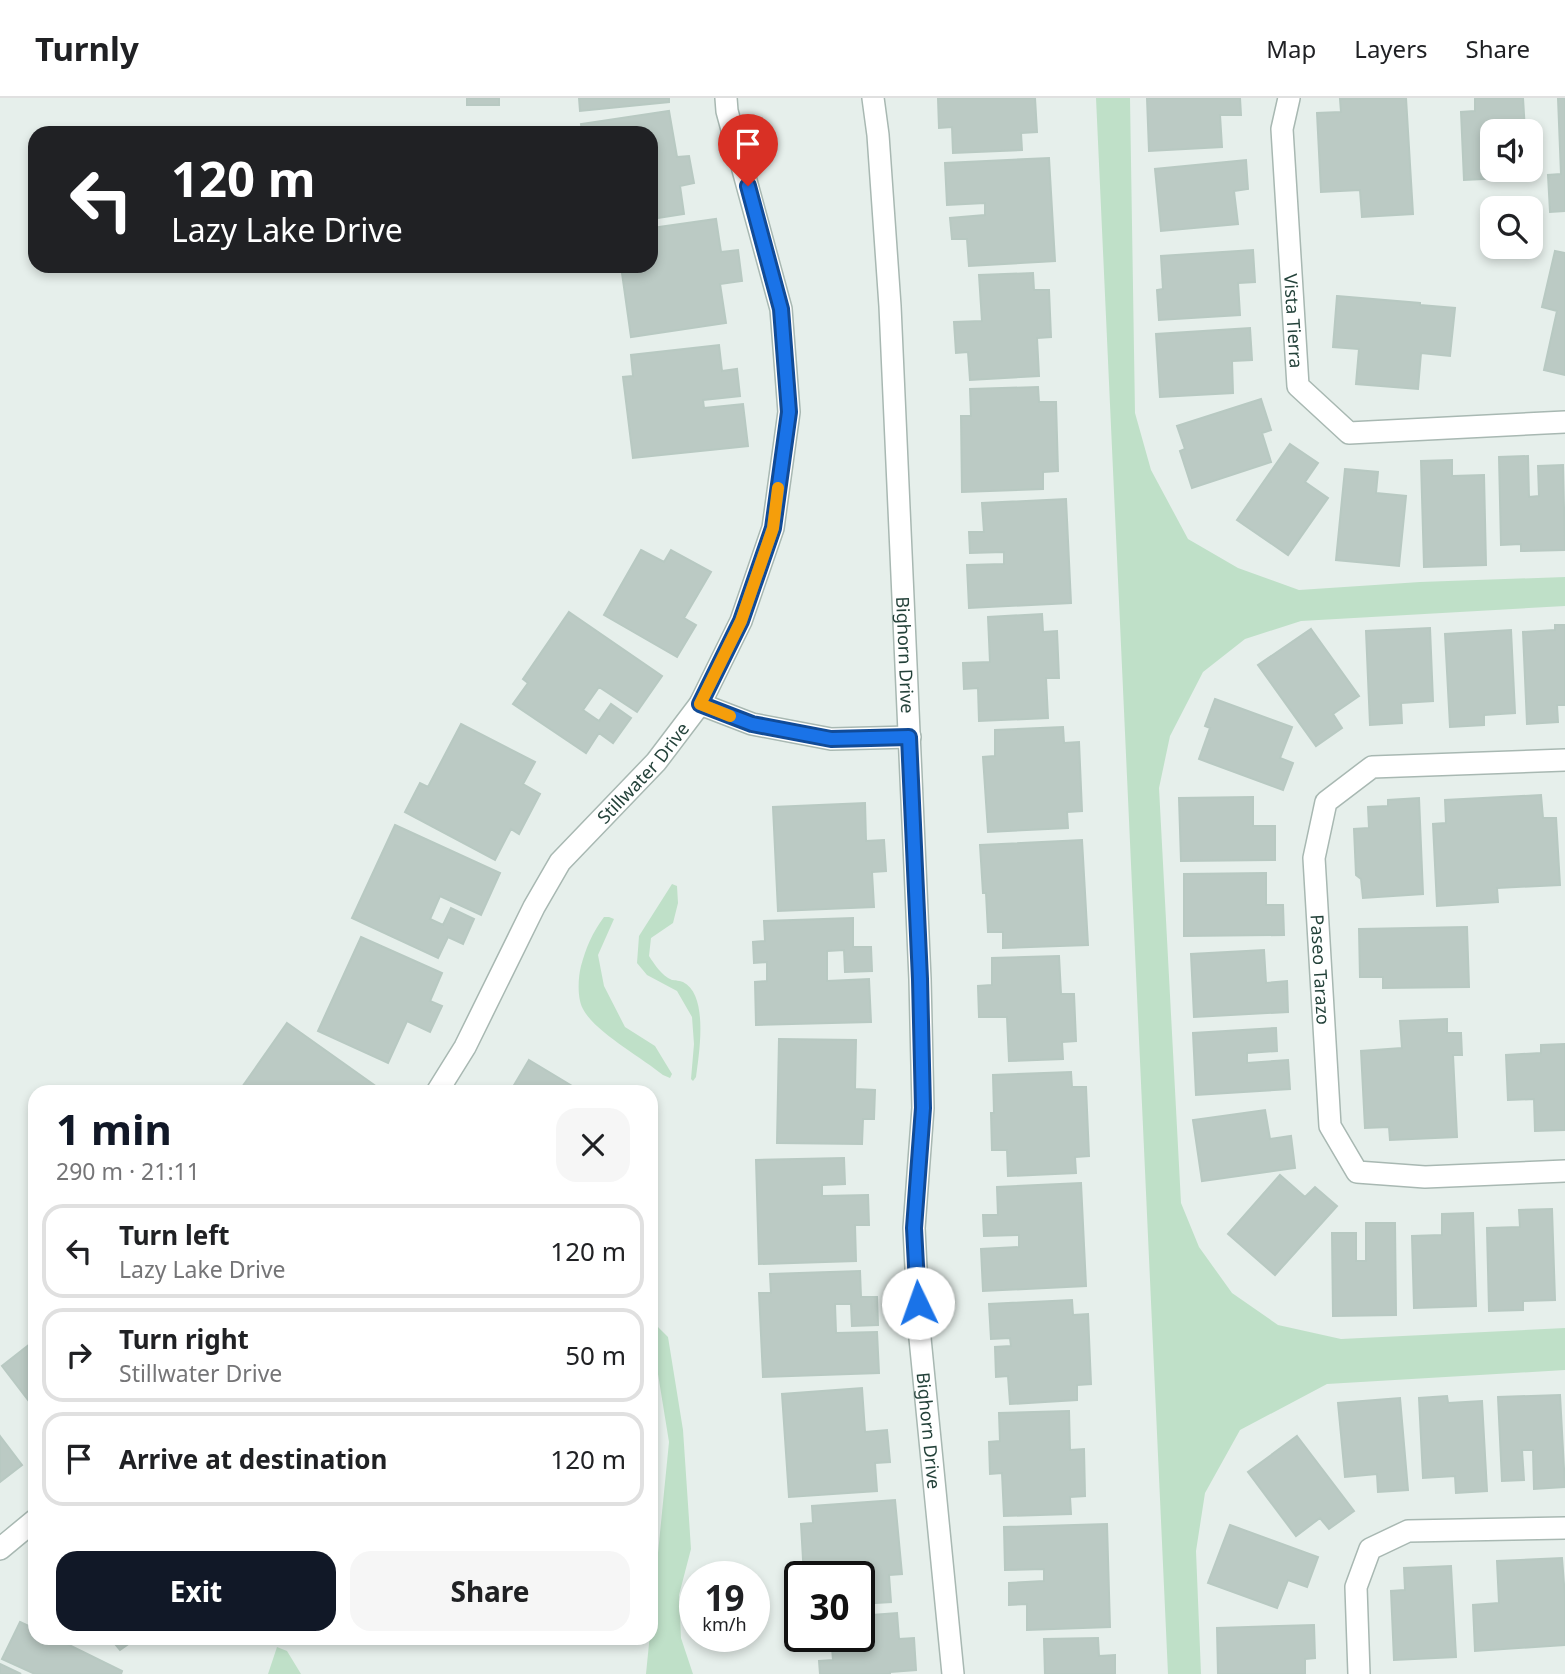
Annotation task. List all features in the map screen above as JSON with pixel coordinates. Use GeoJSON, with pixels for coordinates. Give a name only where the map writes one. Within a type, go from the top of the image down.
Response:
{"type":"FeatureCollection","features":[{"type":"Feature","properties":{"kind":"street","name":"Stillwater Drive"},"geometry":{"type":"LineString","coordinates":[[441,1085],[465,1046],[534,907],[560,862],[656,762],[700,704],[741,621],[773,528],[789,412],[781,309],[727,111],[726,98]]}},
{"type":"Feature","properties":{"kind":"street","name":"Bighorn Drive"},"geometry":{"type":"LineString","coordinates":[[873,98],[890,306],[920,979],[923,1108],[914,1240],[919,1328],[953,1674]]}},
{"type":"Feature","properties":{"kind":"street","name":"Vista Tierra"},"geometry":{"type":"LineString","coordinates":[[1289,98],[1282,129],[1298,386],[1349,433],[1565,422]]}},
{"type":"Feature","properties":{"kind":"street"},"geometry":{"type":"LineString","coordinates":[[700,704],[752,724],[831,739],[909,737]]}},
{"type":"Feature","properties":{"kind":"street","name":"Paseo Tarazo"},"geometry":{"type":"LineString","coordinates":[[1565,760],[1372,767],[1326,802],[1314,858],[1331,1126],[1357,1172],[1425,1177],[1565,1171]]}},
{"type":"Feature","properties":{"kind":"street"},"geometry":{"type":"LineString","coordinates":[[0,1549],[28,1526]]}},
{"type":"Feature","properties":{"kind":"street"},"geometry":{"type":"LineString","coordinates":[[1359,1674],[1356,1587],[1370,1549],[1408,1531],[1565,1528]]}},
{"type":"Feature","properties":{"kind":"green space"},"geometry":{"type":"Polygon","coordinates":[[[1096,98],[1130,98],[1135,413],[1151,470],[1188,539],[1238,568],[1299,590],[1565,577],[1565,606],[1301,621],[1245,639],[1203,672],[1170,736],[1159,788],[1181,1203],[1199,1247],[1232,1293],[1278,1325],[1341,1339],[1565,1328],[1565,1370],[1327,1384],[1240,1430],[1205,1493],[1196,1551],[1201,1674],[1168,1674],[1096,98]]]}},
{"type":"Feature","properties":{"kind":"green space"},"geometry":{"type":"Polygon","coordinates":[[[672,884],[677,886],[678,903],[673,923],[651,938],[649,956],[665,975],[672,980],[683,982],[691,989],[696,999],[700,1040],[696,1077],[693,1081],[692,1017],[677,991],[647,975],[637,963],[639,936],[672,884]]]}},
{"type":"Feature","properties":{"kind":"green space"},"geometry":{"type":"Polygon","coordinates":[[[604,917],[614,919],[598,955],[604,986],[625,1027],[655,1046],[672,1074],[670,1078],[608,1035],[583,1009],[579,988],[581,966],[590,941],[604,917]]]}},
{"type":"Feature","properties":{"kind":"green space"},"geometry":{"type":"Polygon","coordinates":[[[658,1327],[668,1337],[683,1430],[691,1549],[688,1561],[679,1561],[679,1652],[686,1652],[693,1674],[646,1674],[649,1645],[658,1645],[658,1553],[669,1442],[658,1374],[658,1327]]]}},
{"type":"Feature","properties":{"kind":"green space"},"geometry":{"type":"Polygon","coordinates":[[[277,1647],[287,1651],[301,1674],[268,1674],[277,1647]]]}},
{"type":"Feature","properties":{"kind":"building"},"geometry":{"type":"Polygon","coordinates":[[[467,98],[499,98],[499,105],[467,105],[467,98]]]}},
{"type":"Feature","properties":{"kind":"building"},"geometry":{"type":"Polygon","coordinates":[[[579,98],[669,98],[669,102],[580,111],[579,98]]]}},
{"type":"Feature","properties":{"kind":"building"},"geometry":{"type":"Polygon","coordinates":[[[938,98],[1035,98],[1037,132],[1021,133],[1022,150],[953,153],[952,127],[939,128],[938,98]]]}},
{"type":"Feature","properties":{"kind":"building"},"geometry":{"type":"Polygon","coordinates":[[[1147,98],[1240,98],[1241,115],[1220,115],[1222,147],[1149,151],[1147,98]]]}},
{"type":"Feature","properties":{"kind":"building"},"geometry":{"type":"Polygon","coordinates":[[[1406,98],[1413,214],[1362,217],[1360,190],[1321,192],[1317,113],[1341,112],[1340,99],[1406,98]]]}},
{"type":"Feature","properties":{"kind":"building"},"geometry":{"type":"Polygon","coordinates":[[[1475,98],[1523,98],[1524,119],[1480,119],[1480,179],[1464,180],[1461,112],[1475,111],[1475,98]]]}},
{"type":"Feature","properties":{"kind":"building"},"geometry":{"type":"Polygon","coordinates":[[[1558,98],[1565,98],[1565,211],[1550,212],[1548,175],[1561,174],[1558,98]]]}},
{"type":"Feature","properties":{"kind":"building"},"geometry":{"type":"Polygon","coordinates":[[[669,111],[677,157],[689,156],[694,183],[680,186],[684,214],[658,218],[658,126],[581,124],[669,111]]]}},
{"type":"Feature","properties":{"kind":"building"},"geometry":{"type":"Polygon","coordinates":[[[1049,158],[1055,261],[969,266],[967,239],[952,239],[950,218],[985,215],[985,203],[947,205],[945,163],[1049,158]]]}},
{"type":"Feature","properties":{"kind":"building"},"geometry":{"type":"Polygon","coordinates":[[[1246,160],[1248,189],[1234,191],[1238,224],[1161,231],[1155,169],[1246,160]]]}},
{"type":"Feature","properties":{"kind":"building"},"geometry":{"type":"Polygon","coordinates":[[[716,219],[721,252],[738,250],[742,281],[720,284],[726,323],[631,337],[622,273],[658,273],[658,227],[716,219]]]}},
{"type":"Feature","properties":{"kind":"building"},"geometry":{"type":"Polygon","coordinates":[[[1253,250],[1255,282],[1238,283],[1240,315],[1159,320],[1157,290],[1163,289],[1161,256],[1253,250]]]}},
{"type":"Feature","properties":{"kind":"building"},"geometry":{"type":"Polygon","coordinates":[[[1555,251],[1565,253],[1565,375],[1544,370],[1557,311],[1542,307],[1555,251]]]}},
{"type":"Feature","properties":{"kind":"building"},"geometry":{"type":"Polygon","coordinates":[[[1033,273],[1034,290],[1049,290],[1051,337],[1037,338],[1039,376],[970,380],[968,352],[956,353],[954,322],[982,321],[979,275],[1033,273]]]}},
{"type":"Feature","properties":{"kind":"building"},"geometry":{"type":"Polygon","coordinates":[[[1337,296],[1455,308],[1450,356],[1421,353],[1418,389],[1356,384],[1359,349],[1333,347],[1337,296]]]}},
{"type":"Feature","properties":{"kind":"building"},"geometry":{"type":"Polygon","coordinates":[[[1250,328],[1252,360],[1232,361],[1233,393],[1160,397],[1156,334],[1250,328]]]}},
{"type":"Feature","properties":{"kind":"building"},"geometry":{"type":"Polygon","coordinates":[[[719,345],[722,371],[737,369],[740,396],[703,400],[704,408],[743,404],[748,446],[633,458],[623,377],[633,376],[631,355],[719,345]]]}},
{"type":"Feature","properties":{"kind":"building"},"geometry":{"type":"Polygon","coordinates":[[[1038,387],[1039,402],[1056,402],[1058,471],[1043,472],[1043,489],[962,492],[961,416],[971,416],[970,389],[1038,387]]]}},
{"type":"Feature","properties":{"kind":"building"},"geometry":{"type":"Polygon","coordinates":[[[1261,399],[1271,430],[1262,433],[1271,462],[1192,488],[1180,451],[1185,449],[1177,426],[1261,399]]]}},
{"type":"Feature","properties":{"kind":"building"},"geometry":{"type":"Polygon","coordinates":[[[1290,444],[1318,463],[1305,482],[1328,498],[1288,555],[1237,520],[1290,444]]]}},
{"type":"Feature","properties":{"kind":"building"},"geometry":{"type":"Polygon","coordinates":[[[1528,456],[1529,497],[1539,496],[1538,466],[1563,465],[1565,550],[1521,551],[1521,544],[1501,545],[1499,457],[1528,456]]]}},
{"type":"Feature","properties":{"kind":"building"},"geometry":{"type":"Polygon","coordinates":[[[1452,460],[1452,476],[1484,475],[1486,565],[1424,567],[1421,461],[1452,460]]]}},
{"type":"Feature","properties":{"kind":"building"},"geometry":{"type":"Polygon","coordinates":[[[1345,469],[1378,472],[1376,493],[1406,496],[1399,566],[1336,560],[1345,469]]]}},
{"type":"Feature","properties":{"kind":"building"},"geometry":{"type":"Polygon","coordinates":[[[1066,499],[1071,603],[969,608],[967,565],[1004,564],[1004,552],[970,553],[969,532],[984,532],[982,503],[1066,499]]]}},
{"type":"Feature","properties":{"kind":"building"},"geometry":{"type":"Polygon","coordinates":[[[641,550],[664,562],[671,550],[711,572],[684,618],[696,625],[677,657],[604,615],[641,550]]]}},
{"type":"Feature","properties":{"kind":"building"},"geometry":{"type":"Polygon","coordinates":[[[569,612],[662,676],[637,712],[599,687],[583,710],[599,721],[611,704],[631,718],[613,743],[599,733],[586,753],[513,704],[528,683],[523,679],[569,612]]]}},
{"type":"Feature","properties":{"kind":"building"},"geometry":{"type":"Polygon","coordinates":[[[1042,614],[1043,632],[1057,631],[1059,678],[1046,678],[1048,718],[979,721],[978,688],[964,689],[963,663],[990,662],[988,617],[1042,614]]]}},
{"type":"Feature","properties":{"kind":"building"},"geometry":{"type":"Polygon","coordinates":[[[1555,625],[1565,625],[1565,705],[1557,705],[1558,722],[1527,724],[1523,632],[1555,630],[1555,625]]]}},
{"type":"Feature","properties":{"kind":"building"},"geometry":{"type":"Polygon","coordinates":[[[1430,628],[1433,701],[1401,703],[1402,723],[1370,725],[1366,631],[1430,628]]]}},
{"type":"Feature","properties":{"kind":"building"},"geometry":{"type":"Polygon","coordinates":[[[1311,629],[1359,696],[1333,714],[1342,728],[1316,746],[1258,665],[1311,629]]]}},
{"type":"Feature","properties":{"kind":"building"},"geometry":{"type":"Polygon","coordinates":[[[1511,630],[1515,713],[1484,715],[1484,725],[1450,727],[1445,634],[1511,630]]]}},
{"type":"Feature","properties":{"kind":"building"},"geometry":{"type":"Polygon","coordinates":[[[1215,699],[1292,727],[1280,758],[1293,763],[1283,790],[1199,759],[1210,728],[1205,726],[1215,699]]]}},
{"type":"Feature","properties":{"kind":"building"},"geometry":{"type":"Polygon","coordinates":[[[461,724],[535,762],[523,784],[540,794],[519,834],[511,829],[495,860],[405,812],[420,783],[428,787],[461,724]]]}},
{"type":"Feature","properties":{"kind":"building"},"geometry":{"type":"Polygon","coordinates":[[[1063,727],[1064,743],[1079,742],[1082,811],[1067,812],[1068,828],[988,832],[983,757],[995,756],[995,730],[1063,727]]]}},
{"type":"Feature","properties":{"kind":"building"},"geometry":{"type":"Polygon","coordinates":[[[1541,795],[1543,818],[1556,818],[1560,885],[1497,888],[1498,902],[1437,906],[1433,824],[1446,823],[1445,800],[1541,795]]]}},
{"type":"Feature","properties":{"kind":"building"},"geometry":{"type":"Polygon","coordinates":[[[1253,797],[1253,826],[1275,826],[1275,860],[1181,861],[1179,798],[1253,797]]]}},
{"type":"Feature","properties":{"kind":"building"},"geometry":{"type":"Polygon","coordinates":[[[1419,798],[1423,894],[1363,898],[1361,879],[1356,875],[1354,829],[1369,828],[1368,807],[1388,806],[1388,800],[1419,798]]]}},
{"type":"Feature","properties":{"kind":"building"},"geometry":{"type":"Polygon","coordinates":[[[865,803],[866,841],[884,840],[886,871],[872,872],[874,907],[778,911],[773,807],[865,803]]]}},
{"type":"Feature","properties":{"kind":"building"},"geometry":{"type":"Polygon","coordinates":[[[395,825],[500,873],[481,915],[440,896],[430,919],[443,925],[451,908],[474,919],[463,944],[448,937],[438,958],[352,918],[395,825]]]}},
{"type":"Feature","properties":{"kind":"building"},"geometry":{"type":"Polygon","coordinates":[[[1082,840],[1088,945],[1003,948],[1003,932],[988,932],[980,845],[1082,840]]]}},
{"type":"Feature","properties":{"kind":"building"},"geometry":{"type":"Polygon","coordinates":[[[1266,873],[1266,905],[1283,905],[1284,935],[1184,936],[1184,874],[1266,873]]]}},
{"type":"Feature","properties":{"kind":"building"},"geometry":{"type":"Polygon","coordinates":[[[853,918],[853,947],[871,947],[872,971],[845,972],[844,950],[827,951],[827,981],[869,979],[871,1022],[756,1025],[755,982],[767,981],[767,962],[754,963],[753,942],[765,941],[764,921],[853,918]]]}},
{"type":"Feature","properties":{"kind":"building"},"geometry":{"type":"Polygon","coordinates":[[[1467,927],[1469,987],[1383,988],[1383,977],[1360,977],[1359,929],[1467,927]]]}},
{"type":"Feature","properties":{"kind":"building"},"geometry":{"type":"Polygon","coordinates":[[[361,937],[442,973],[430,1001],[442,1006],[430,1032],[407,1021],[388,1063],[318,1031],[361,937]]]}},
{"type":"Feature","properties":{"kind":"building"},"geometry":{"type":"Polygon","coordinates":[[[1264,950],[1266,983],[1287,981],[1288,1012],[1194,1017],[1191,954],[1264,950]]]}},
{"type":"Feature","properties":{"kind":"building"},"geometry":{"type":"Polygon","coordinates":[[[1059,956],[1061,994],[1074,994],[1076,1041],[1062,1042],[1063,1059],[1009,1061],[1007,1017],[979,1017],[978,986],[992,985],[992,958],[1059,956]]]}},
{"type":"Feature","properties":{"kind":"building"},"geometry":{"type":"Polygon","coordinates":[[[1447,1019],[1447,1033],[1461,1033],[1462,1055],[1453,1055],[1457,1137],[1390,1140],[1389,1127],[1365,1128],[1361,1051],[1402,1048],[1400,1021],[1447,1019]]]}},
{"type":"Feature","properties":{"kind":"building"},"geometry":{"type":"Polygon","coordinates":[[[287,1023],[374,1085],[244,1085],[287,1023]]]}},
{"type":"Feature","properties":{"kind":"building"},"geometry":{"type":"Polygon","coordinates":[[[1276,1028],[1277,1051],[1247,1053],[1247,1063],[1288,1060],[1290,1089],[1196,1095],[1193,1033],[1276,1028]]]}},
{"type":"Feature","properties":{"kind":"building"},"geometry":{"type":"Polygon","coordinates":[[[779,1039],[856,1040],[855,1089],[875,1090],[874,1119],[863,1119],[862,1144],[777,1143],[779,1039]]]}},
{"type":"Feature","properties":{"kind":"building"},"geometry":{"type":"Polygon","coordinates":[[[1565,1044],[1565,1130],[1535,1131],[1534,1099],[1508,1100],[1506,1055],[1541,1053],[1541,1045],[1565,1044]]]}},
{"type":"Feature","properties":{"kind":"building"},"geometry":{"type":"Polygon","coordinates":[[[529,1060],[570,1085],[514,1085],[529,1060]]]}},
{"type":"Feature","properties":{"kind":"building"},"geometry":{"type":"Polygon","coordinates":[[[1071,1072],[1072,1087],[1086,1087],[1089,1156],[1075,1157],[1076,1173],[1008,1176],[1007,1150],[992,1150],[993,1075],[1071,1072]]]}},
{"type":"Feature","properties":{"kind":"building"},"geometry":{"type":"Polygon","coordinates":[[[1265,1110],[1270,1139],[1291,1136],[1295,1168],[1202,1181],[1193,1120],[1265,1110]]]}},
{"type":"Feature","properties":{"kind":"building"},"geometry":{"type":"Polygon","coordinates":[[[844,1158],[845,1184],[822,1185],[822,1196],[868,1195],[869,1225],[855,1225],[856,1261],[759,1264],[756,1160],[844,1158]]]}},
{"type":"Feature","properties":{"kind":"building"},"geometry":{"type":"Polygon","coordinates":[[[1280,1175],[1305,1197],[1315,1187],[1337,1206],[1275,1275],[1228,1234],[1280,1175]]]}},
{"type":"Feature","properties":{"kind":"building"},"geometry":{"type":"Polygon","coordinates":[[[1081,1183],[1086,1286],[983,1291],[981,1249],[1019,1247],[1019,1235],[984,1236],[983,1215],[998,1215],[997,1187],[1081,1183]]]}},
{"type":"Feature","properties":{"kind":"building"},"geometry":{"type":"Polygon","coordinates":[[[1552,1209],[1555,1300],[1523,1301],[1523,1310],[1489,1311],[1487,1228],[1520,1227],[1519,1210],[1552,1209]]]}},
{"type":"Feature","properties":{"kind":"building"},"geometry":{"type":"Polygon","coordinates":[[[1473,1213],[1476,1306],[1414,1308],[1412,1236],[1442,1235],[1442,1214],[1473,1213]]]}},
{"type":"Feature","properties":{"kind":"building"},"geometry":{"type":"Polygon","coordinates":[[[1366,1223],[1395,1223],[1396,1315],[1333,1316],[1332,1233],[1356,1233],[1356,1261],[1366,1261],[1366,1223]]]}},
{"type":"Feature","properties":{"kind":"building"},"geometry":{"type":"Polygon","coordinates":[[[860,1271],[861,1297],[877,1297],[878,1325],[852,1326],[851,1304],[835,1304],[836,1333],[877,1332],[879,1373],[763,1377],[759,1293],[771,1293],[770,1274],[860,1271]]]}},
{"type":"Feature","properties":{"kind":"building"},"geometry":{"type":"Polygon","coordinates":[[[1072,1300],[1073,1315],[1088,1314],[1091,1384],[1077,1385],[1077,1400],[1010,1404],[1008,1376],[996,1377],[995,1347],[1011,1346],[1010,1338],[991,1339],[989,1304],[1072,1300]]]}},
{"type":"Feature","properties":{"kind":"building"},"geometry":{"type":"Polygon","coordinates":[[[28,1346],[28,1400],[2,1366],[28,1346]]]}},
{"type":"Feature","properties":{"kind":"building"},"geometry":{"type":"Polygon","coordinates":[[[862,1388],[865,1432],[887,1430],[890,1462],[875,1463],[877,1491],[789,1497],[782,1394],[862,1388]]]}},
{"type":"Feature","properties":{"kind":"building"},"geometry":{"type":"Polygon","coordinates":[[[1560,1395],[1565,1487],[1534,1489],[1533,1450],[1522,1450],[1524,1480],[1502,1481],[1498,1397],[1560,1395]]]}},
{"type":"Feature","properties":{"kind":"building"},"geometry":{"type":"Polygon","coordinates":[[[1447,1396],[1448,1403],[1482,1401],[1487,1491],[1456,1493],[1455,1476],[1423,1478],[1419,1398],[1447,1396]]]}},
{"type":"Feature","properties":{"kind":"building"},"geometry":{"type":"Polygon","coordinates":[[[1400,1398],[1408,1490],[1378,1492],[1377,1474],[1345,1477],[1338,1403],[1400,1398]]]}},
{"type":"Feature","properties":{"kind":"building"},"geometry":{"type":"Polygon","coordinates":[[[1069,1411],[1070,1450],[1084,1449],[1085,1496],[1070,1497],[1071,1514],[1004,1516],[1002,1473],[990,1474],[989,1442],[1000,1441],[999,1413],[1069,1411]]]}},
{"type":"Feature","properties":{"kind":"building"},"geometry":{"type":"Polygon","coordinates":[[[0,1436],[22,1465],[0,1482],[0,1436]]]}},
{"type":"Feature","properties":{"kind":"building"},"geometry":{"type":"Polygon","coordinates":[[[1297,1436],[1354,1511],[1329,1529],[1320,1518],[1296,1536],[1248,1472],[1297,1436]]]}},
{"type":"Feature","properties":{"kind":"building"},"geometry":{"type":"Polygon","coordinates":[[[895,1500],[902,1574],[889,1575],[891,1602],[875,1603],[875,1561],[803,1561],[801,1524],[813,1523],[812,1506],[895,1500]]]}},
{"type":"Feature","properties":{"kind":"building"},"geometry":{"type":"Polygon","coordinates":[[[1107,1524],[1110,1627],[1027,1630],[1027,1604],[1009,1605],[1009,1583],[1044,1581],[1044,1569],[1005,1570],[1004,1527],[1107,1524]]]}},
{"type":"Feature","properties":{"kind":"building"},"geometry":{"type":"Polygon","coordinates":[[[1230,1525],[1318,1557],[1307,1587],[1288,1580],[1277,1608],[1208,1583],[1230,1525]]]}},
{"type":"Feature","properties":{"kind":"building"},"geometry":{"type":"Polygon","coordinates":[[[1562,1558],[1565,1645],[1475,1651],[1473,1605],[1499,1603],[1497,1561],[1562,1558]]]}},
{"type":"Feature","properties":{"kind":"building"},"geometry":{"type":"Polygon","coordinates":[[[1451,1566],[1456,1657],[1394,1660],[1391,1591],[1405,1590],[1404,1568],[1451,1566]]]}},
{"type":"Feature","properties":{"kind":"building"},"geometry":{"type":"Polygon","coordinates":[[[897,1613],[899,1639],[914,1638],[916,1670],[890,1674],[820,1674],[819,1661],[833,1660],[832,1652],[875,1652],[875,1615],[897,1613]]]}},
{"type":"Feature","properties":{"kind":"building"},"geometry":{"type":"Polygon","coordinates":[[[20,1622],[28,1626],[28,1645],[69,1645],[122,1671],[121,1674],[35,1674],[2,1659],[20,1622]]]}},
{"type":"Feature","properties":{"kind":"building"},"geometry":{"type":"Polygon","coordinates":[[[1314,1625],[1315,1658],[1305,1659],[1305,1674],[1218,1674],[1217,1628],[1314,1625]]]}},
{"type":"Feature","properties":{"kind":"building"},"geometry":{"type":"Polygon","coordinates":[[[1098,1638],[1099,1656],[1115,1655],[1115,1674],[1045,1674],[1044,1639],[1098,1638]]]}},
{"type":"Feature","properties":{"kind":"building"},"geometry":{"type":"Polygon","coordinates":[[[0,1664],[21,1674],[0,1674],[0,1664]]]}},
{"type":"Feature","properties":{"kind":"slow traffic"},"geometry":{"type":"LineString","coordinates":[[730,716],[700,704],[741,621],[773,528],[778,488]]}},
{"type":"Feature","properties":{"kind":"route"},"geometry":{"type":"LineString","coordinates":[[748,186],[781,309],[789,412],[773,528],[741,621],[700,704],[752,724],[831,739],[909,737],[923,1108],[914,1228],[918,1303]]}}]}
